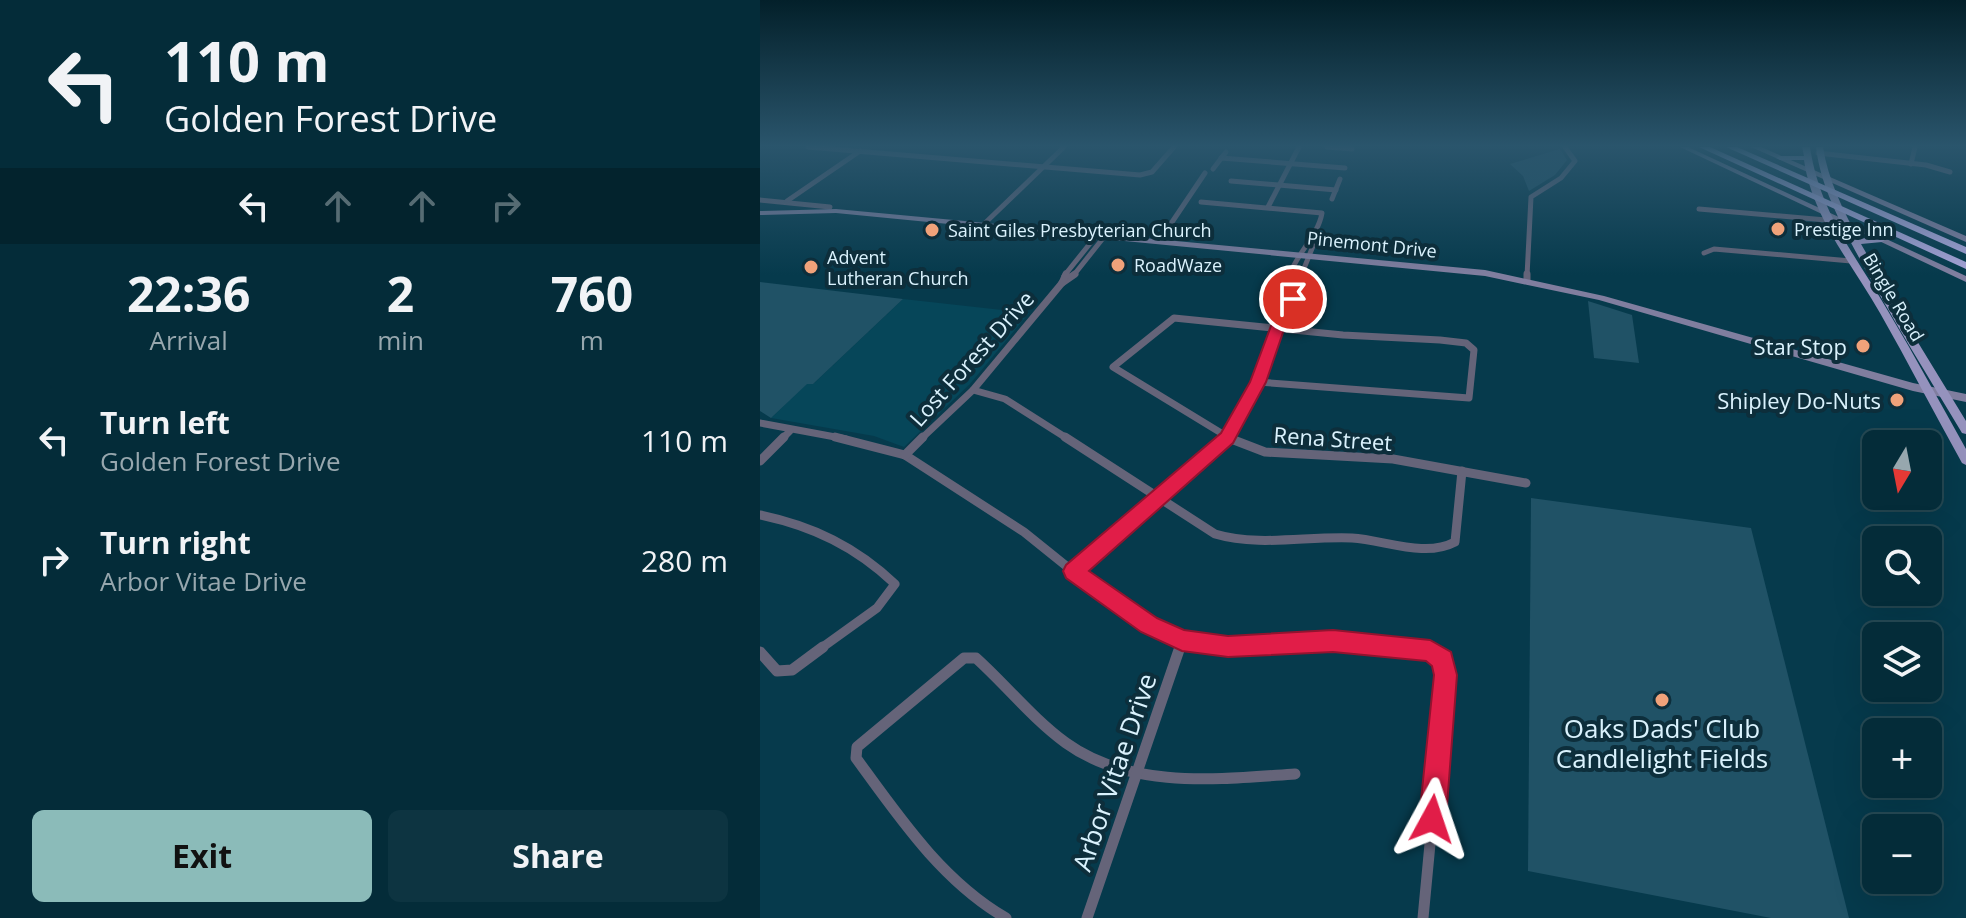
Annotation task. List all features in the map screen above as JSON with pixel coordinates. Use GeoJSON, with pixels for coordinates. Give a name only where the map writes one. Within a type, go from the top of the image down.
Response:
{"type":"FeatureCollection","features":[{"type":"Feature","properties":{"kind":"highway"},"geometry":{"type":"LineString","coordinates":[[1807,190],[1966,258]]}},
{"type":"Feature","properties":{"kind":"highway"},"geometry":{"type":"LineString","coordinates":[[1807,190],[1966,251]]}},
{"type":"Feature","properties":{"kind":"highway"},"geometry":{"type":"LineString","coordinates":[[1890,224],[1966,266]]}},
{"type":"Feature","properties":{"kind":"main road"},"geometry":{"type":"LineString","coordinates":[[1788,190],[1824,216],[1845,222],[1966,279]]}},
{"type":"Feature","properties":{"kind":"main road","name":"Bingle Road"},"geometry":{"type":"LineString","coordinates":[[1814,190],[1824,216],[1851,261],[1934,388],[1966,430]]}},
{"type":"Feature","properties":{"kind":"main road","name":"Bingle Road"},"geometry":{"type":"LineString","coordinates":[[1829,190],[1895,309],[1966,460]]}},
{"type":"Feature","properties":{"kind":"main road"},"geometry":{"type":"LineString","coordinates":[[1853,190],[1966,239]]}},
{"type":"Feature","properties":{"kind":"main road"},"geometry":{"type":"LineString","coordinates":[[1877,237],[1863,226],[1853,201],[1870,201],[1904,213]]}},
{"type":"Feature","properties":{"kind":"main road","name":"Pinemont Drive"},"geometry":{"type":"LineString","coordinates":[[760,210],[836,209],[1528,277],[1966,398]]}},
{"type":"Feature","properties":{"kind":"main road","name":"Pinemont Drive"},"geometry":{"type":"LineString","coordinates":[[1102,234],[1162,237],[1204,244]]}},
{"type":"Feature","properties":{"kind":"main road"},"geometry":{"type":"LineString","coordinates":[[1856,242],[1877,237]]}},
{"type":"Feature","properties":{"kind":"main road"},"geometry":{"type":"LineString","coordinates":[[1882,308],[1895,309]]}},
{"type":"Feature","properties":{"kind":"main road","name":"Pinemont Drive"},"geometry":{"type":"LineString","coordinates":[[1934,388],[1966,391]]}},
{"type":"Feature","properties":{"kind":"street"},"geometry":{"type":"LineString","coordinates":[[787,201],[804,190]]}},
{"type":"Feature","properties":{"kind":"street"},"geometry":{"type":"LineString","coordinates":[[986,223],[1020,190]]}},
{"type":"Feature","properties":{"kind":"street"},"geometry":{"type":"LineString","coordinates":[[1162,237],[1194,190]]}},
{"type":"Feature","properties":{"kind":"street"},"geometry":{"type":"LineString","coordinates":[[1268,207],[1277,190]]}},
{"type":"Feature","properties":{"kind":"street"},"geometry":{"type":"LineString","coordinates":[[1332,199],[1336,190]]}},
{"type":"Feature","properties":{"kind":"street"},"geometry":{"type":"LineString","coordinates":[[1528,277],[1531,197],[1541,190]]}},
{"type":"Feature","properties":{"kind":"street"},"geometry":{"type":"LineString","coordinates":[[760,210],[760,201],[787,201],[836,209]]}},
{"type":"Feature","properties":{"kind":"street"},"geometry":{"type":"LineString","coordinates":[[1073,571],[1227,438],[1258,382],[1282,315],[1293,299],[1322,213],[1201,202]]}},
{"type":"Feature","properties":{"kind":"street"},"geometry":{"type":"LineString","coordinates":[[1699,209],[1824,216]]}},
{"type":"Feature","properties":{"kind":"street","name":"Lost Forest Drive"},"geometry":{"type":"LineString","coordinates":[[1062,283],[1074,262],[1102,234]]}},
{"type":"Feature","properties":{"kind":"street","name":"Lost Forest Drive"},"geometry":{"type":"LineString","coordinates":[[905,455],[973,390],[1062,283],[1083,263],[1102,234]]}},
{"type":"Feature","properties":{"kind":"street"},"geometry":{"type":"LineString","coordinates":[[1704,253],[1714,249],[1851,261]]}},
{"type":"Feature","properties":{"kind":"street"},"geometry":{"type":"LineString","coordinates":[[1074,262],[1083,263]]}},
{"type":"Feature","properties":{"kind":"street","name":"Rena Street"},"geometry":{"type":"LineString","coordinates":[[1277,329],[1174,318],[1116,363],[1114,371],[1227,438],[1265,452],[1393,459],[1526,483]]}},
{"type":"Feature","properties":{"kind":"street"},"geometry":{"type":"LineString","coordinates":[[1258,382],[1459,399],[1469,398],[1472,393],[1474,350],[1466,343],[1277,329]]}},
{"type":"Feature","properties":{"kind":"street"},"geometry":{"type":"LineString","coordinates":[[973,390],[1005,399],[1215,534],[1235,540],[1352,538],[1440,550],[1455,542],[1462,471]]}},
{"type":"Feature","properties":{"kind":"street"},"geometry":{"type":"LineString","coordinates":[[760,423],[865,443],[905,455],[978,500],[1149,625],[1182,641],[1228,646],[1333,641],[1430,651],[1443,660],[1446,675],[1423,918]]}},
{"type":"Feature","properties":{"kind":"street"},"geometry":{"type":"LineString","coordinates":[[760,461],[790,431]]}},
{"type":"Feature","properties":{"kind":"street"},"geometry":{"type":"LineString","coordinates":[[760,515],[814,528],[875,564],[895,584],[877,608],[792,670],[777,671],[760,652]]}},
{"type":"Feature","properties":{"kind":"street","name":"Arbor Vitae Drive"},"geometry":{"type":"LineString","coordinates":[[1087,918],[1182,641]]}},
{"type":"Feature","properties":{"kind":"street"},"geometry":{"type":"LineString","coordinates":[[1006,918],[968,894],[897,814],[856,758],[857,747],[964,658],[976,658],[1066,743],[1093,761],[1198,779],[1295,774]]}},
{"type":"Feature","properties":{"kind":"shaded area"},"geometry":{"type":"Polygon","coordinates":[[[760,282],[903,299],[813,384],[807,384],[771,418],[760,411],[760,282]]]}},
{"type":"Feature","properties":{"kind":"shaded area"},"geometry":{"type":"Polygon","coordinates":[[[903,299],[1029,313],[970,384],[904,447],[874,436],[771,418],[807,383],[813,384],[903,299]]]}},
{"type":"Feature","properties":{"kind":"shaded area"},"geometry":{"type":"Polygon","coordinates":[[[1588,301],[1632,315],[1639,363],[1594,358],[1588,301]]]}},
{"type":"Feature","properties":{"kind":"shaded area","name":"Oaks Dads' Club Candlelight Fields"},"geometry":{"type":"Polygon","coordinates":[[[1531,498],[1751,528],[1849,918],[1771,918],[1528,871],[1531,498]]]}},
{"type":"Feature","properties":{"kind":"place","name":"Prestige Inn"},"geometry":{"type":"Point","coordinates":[1778,229]}},
{"type":"Feature","properties":{"kind":"place","name":"Saint Giles Presbyterian Church"},"geometry":{"type":"Point","coordinates":[932,230]}},
{"type":"Feature","properties":{"kind":"place","name":"RoadWaze"},"geometry":{"type":"Point","coordinates":[1118,265]}},
{"type":"Feature","properties":{"kind":"place","name":"Advent Lutheran Church"},"geometry":{"type":"Point","coordinates":[811,267]}},
{"type":"Feature","properties":{"kind":"place","name":"Star Stop"},"geometry":{"type":"Point","coordinates":[1863,346]}},
{"type":"Feature","properties":{"kind":"place","name":"Shipley Do-Nuts"},"geometry":{"type":"Point","coordinates":[1897,400]}},
{"type":"Feature","properties":{"kind":"place","name":"Oaks Dads' Club Candlelight Fields"},"geometry":{"type":"Point","coordinates":[1662,700]}},
{"type":"Feature","properties":{"kind":"route"},"geometry":{"type":"LineString","coordinates":[[1293,299],[1282,315],[1258,382],[1235,429],[1073,571],[1106,598],[1182,641],[1228,646],[1333,641],[1430,651],[1443,660],[1446,675],[1432,819]]}}]}
